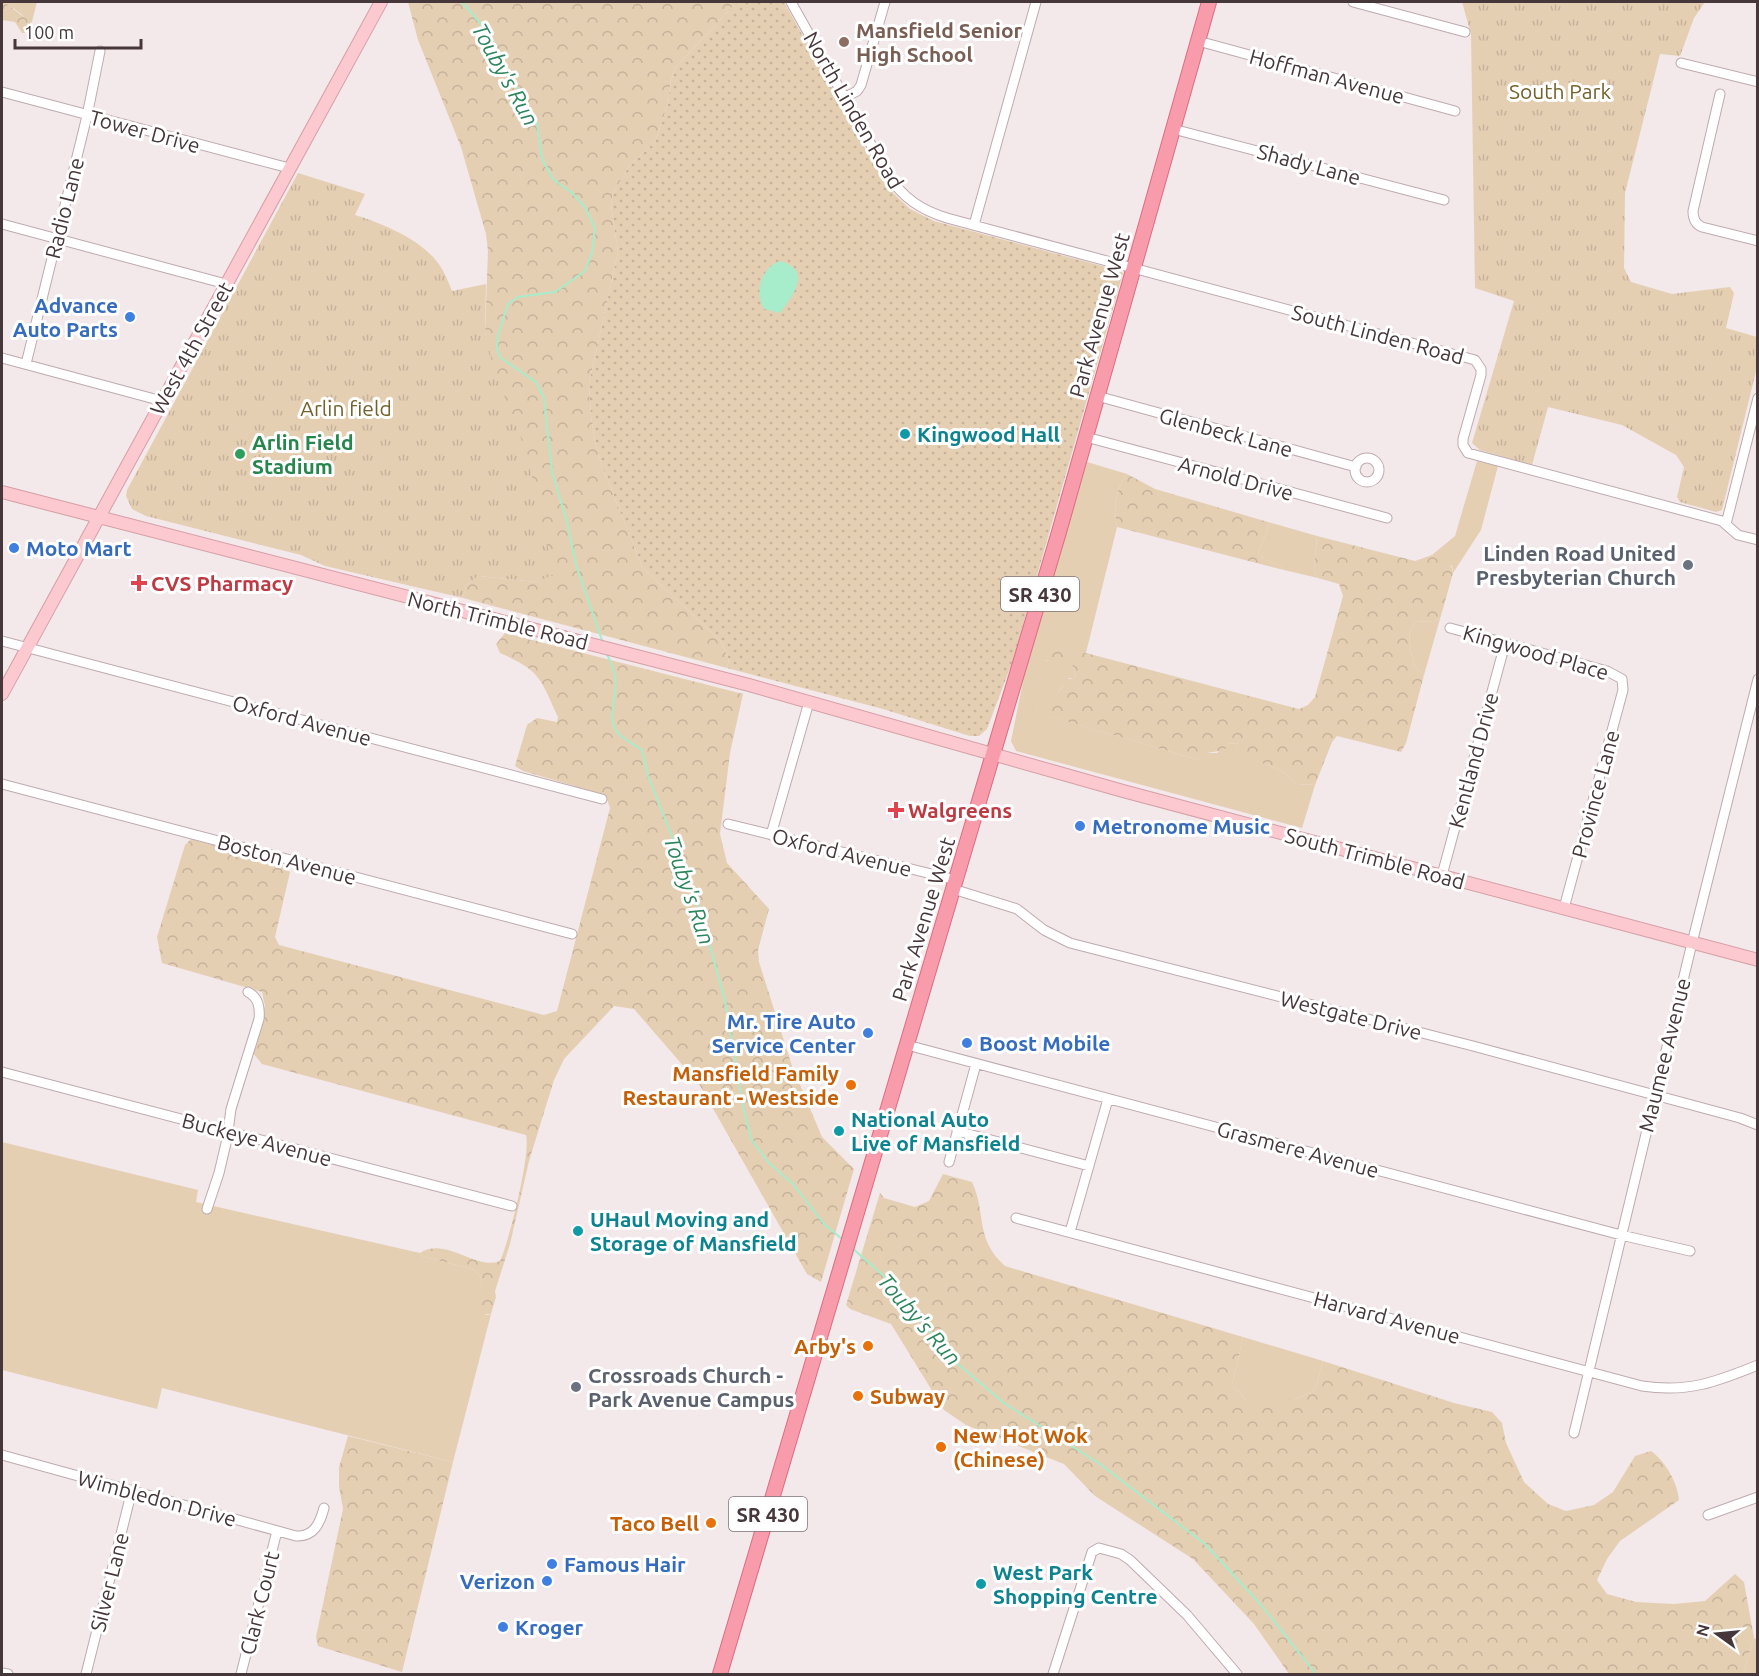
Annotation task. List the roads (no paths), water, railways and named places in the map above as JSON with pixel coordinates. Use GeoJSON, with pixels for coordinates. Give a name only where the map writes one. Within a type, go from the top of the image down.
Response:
{"type":"FeatureCollection","features":[{"type":"Feature","properties":{"kind":"main road","name":"West 4th Street"},"geometry":{"type":"LineString","coordinates":[[2,694],[381,2]]}},
{"type":"Feature","properties":{"kind":"main road","name":"Park Avenue West"},"geometry":{"type":"LineString","coordinates":[[720,1674],[1086,437],[1209,2]]}},
{"type":"Feature","properties":{"kind":"main road","name":"North Trimble Road"},"geometry":{"type":"LineString","coordinates":[[2,492],[666,663],[993,754]]}},
{"type":"Feature","properties":{"kind":"main road","name":"South Trimble Road"},"geometry":{"type":"LineString","coordinates":[[993,754],[1758,960]]}},
{"type":"Feature","properties":{"kind":"street","name":"North Linden Road"},"geometry":{"type":"LineString","coordinates":[[791,2],[888,175],[905,196],[927,212],[1134,267]]}},
{"type":"Feature","properties":{"kind":"street"},"geometry":{"type":"LineString","coordinates":[[844,98],[857,91],[861,85],[885,2]]}},
{"type":"Feature","properties":{"kind":"street"},"geometry":{"type":"LineString","coordinates":[[974,225],[1036,2]]}},
{"type":"Feature","properties":{"kind":"street"},"geometry":{"type":"LineString","coordinates":[[1353,2],[1376,4],[1465,32]]}},
{"type":"Feature","properties":{"kind":"street","name":"Hoffman Avenue"},"geometry":{"type":"LineString","coordinates":[[1198,41],[1455,111]]}},
{"type":"Feature","properties":{"kind":"street","name":"Radio Lane"},"geometry":{"type":"LineString","coordinates":[[26,364],[87,116],[100,51]]}},
{"type":"Feature","properties":{"kind":"street"},"geometry":{"type":"LineString","coordinates":[[1681,63],[1758,82]]}},
{"type":"Feature","properties":{"kind":"street","name":"Tower Drive"},"geometry":{"type":"LineString","coordinates":[[2,93],[290,168]]}},
{"type":"Feature","properties":{"kind":"street"},"geometry":{"type":"LineString","coordinates":[[1720,94],[1693,211],[1695,222],[1702,227],[1758,242]]}},
{"type":"Feature","properties":{"kind":"street","name":"Shady Lane"},"geometry":{"type":"LineString","coordinates":[[1173,129],[1444,200]]}},
{"type":"Feature","properties":{"kind":"street"},"geometry":{"type":"LineString","coordinates":[[2,224],[226,284]]}},
{"type":"Feature","properties":{"kind":"street","name":"South Linden Road"},"geometry":{"type":"LineString","coordinates":[[1134,267],[1475,360],[1481,369],[1481,375],[1463,439],[1468,453],[1722,521],[1738,535],[1758,540]]}},
{"type":"Feature","properties":{"kind":"street"},"geometry":{"type":"LineString","coordinates":[[2,358],[162,401]]}},
{"type":"Feature","properties":{"kind":"street","name":"Glenbeck Lane"},"geometry":{"type":"LineString","coordinates":[[1097,396],[1356,467]]}},
{"type":"Feature","properties":{"kind":"street"},"geometry":{"type":"LineString","coordinates":[[1726,524],[1758,398]]}},
{"type":"Feature","properties":{"kind":"street","name":"Arnold Drive"},"geometry":{"type":"LineString","coordinates":[[1086,437],[1387,518]]}},
{"type":"Feature","properties":{"kind":"street","name":"Kingwood Place"},"geometry":{"type":"LineString","coordinates":[[1450,628],[1607,670],[1622,679]]}},
{"type":"Feature","properties":{"kind":"street","name":"Oxford Avenue"},"geometry":{"type":"LineString","coordinates":[[2,641],[602,799]]}},
{"type":"Feature","properties":{"kind":"street","name":"Kentland Drive"},"geometry":{"type":"LineString","coordinates":[[1442,875],[1504,644]]}},
{"type":"Feature","properties":{"kind":"street","name":"Province Lane"},"geometry":{"type":"LineString","coordinates":[[1564,908],[1623,690],[1622,679]]}},
{"type":"Feature","properties":{"kind":"street","name":"Maumee Avenue"},"geometry":{"type":"LineString","coordinates":[[1574,1433],[1758,679]]}},
{"type":"Feature","properties":{"kind":"street"},"geometry":{"type":"LineString","coordinates":[[771,835],[809,702]]}},
{"type":"Feature","properties":{"kind":"street","name":"Boston Avenue"},"geometry":{"type":"LineString","coordinates":[[2,784],[572,934]]}},
{"type":"Feature","properties":{"kind":"street","name":"Oxford Avenue"},"geometry":{"type":"LineString","coordinates":[[728,824],[954,885]]}},
{"type":"Feature","properties":{"kind":"street","name":"Westgate Drive"},"geometry":{"type":"LineString","coordinates":[[954,885],[1017,909],[1044,930],[1070,943],[1473,1046],[1740,1118],[1758,1125]]}},
{"type":"Feature","properties":{"kind":"street"},"geometry":{"type":"LineString","coordinates":[[207,1209],[219,1173],[231,1109],[259,1019],[256,998],[248,992]]}},
{"type":"Feature","properties":{"kind":"street","name":"Grasmere Avenue"},"geometry":{"type":"LineString","coordinates":[[907,1045],[1621,1235],[1690,1251]]}},
{"type":"Feature","properties":{"kind":"street"},"geometry":{"type":"LineString","coordinates":[[949,1162],[976,1064]]}},
{"type":"Feature","properties":{"kind":"street","name":"Buckeye Avenue"},"geometry":{"type":"LineString","coordinates":[[2,1072],[512,1206]]}},
{"type":"Feature","properties":{"kind":"street"},"geometry":{"type":"LineString","coordinates":[[1070,1232],[1108,1099]]}},
{"type":"Feature","properties":{"kind":"street"},"geometry":{"type":"LineString","coordinates":[[957,1131],[1089,1166]]}},
{"type":"Feature","properties":{"kind":"street","name":"Harvard Avenue"},"geometry":{"type":"LineString","coordinates":[[1017,1218],[1642,1386],[1679,1389],[1706,1385],[1758,1365]]}},
{"type":"Feature","properties":{"kind":"street","name":"Wimbledon Drive"},"geometry":{"type":"LineString","coordinates":[[2,1455],[277,1531],[304,1536],[312,1532],[319,1523],[324,1508]]}},
{"type":"Feature","properties":{"kind":"street","name":"Silver Lane"},"geometry":{"type":"LineString","coordinates":[[86,1674],[132,1490]]}},
{"type":"Feature","properties":{"kind":"street"},"geometry":{"type":"LineString","coordinates":[[1708,1515],[1758,1497]]}},
{"type":"Feature","properties":{"kind":"street","name":"Clark Court"},"geometry":{"type":"LineString","coordinates":[[241,1674],[277,1531]]}},
{"type":"Feature","properties":{"kind":"street"},"geometry":{"type":"LineString","coordinates":[[1053,1674],[1092,1552],[1099,1548],[1121,1554],[1130,1560],[1187,1615],[1237,1674]]}},
{"type":"Feature","properties":{"kind":"street"},"geometry":{"type":"LineString","coordinates":[[2,1673],[8,1674]]}},
{"type":"Feature","properties":{"kind":"waterway","name":"Touby's Run"},"geometry":{"type":"LineString","coordinates":[[462,2],[481,24],[537,123],[542,159],[553,179],[572,193],[585,207],[595,228],[592,253],[585,271],[555,292],[518,297],[508,304],[498,335],[497,350],[501,358],[536,382],[544,398],[552,472],[567,522],[576,565],[603,643]]}},
{"type":"Feature","properties":{"kind":"waterway","name":"Touby's Run"},"geometry":{"type":"LineString","coordinates":[[607,654],[616,684],[613,723],[621,736],[642,750],[648,776],[698,902],[725,1001],[751,1139],[769,1163],[793,1184],[824,1224],[842,1239]]}},
{"type":"Feature","properties":{"kind":"waterway","name":"Touby's Run"},"geometry":{"type":"LineString","coordinates":[[851,1247],[886,1278],[953,1360],[1004,1403],[1100,1464],[1205,1544],[1262,1606],[1316,1674]]}},
{"type":"Feature","properties":{"kind":"place","name":"Mansfield Senior High School"},"geometry":{"type":"Point","coordinates":[844,42]}},
{"type":"Feature","properties":{"kind":"place","name":"Advance Auto Parts"},"geometry":{"type":"Point","coordinates":[130,317]}},
{"type":"Feature","properties":{"kind":"place","name":"Kingwood Hall"},"geometry":{"type":"Point","coordinates":[905,434]}},
{"type":"Feature","properties":{"kind":"place","name":"Arlin Field Stadium"},"geometry":{"type":"Point","coordinates":[240,454]}},
{"type":"Feature","properties":{"kind":"place","name":"Moto Mart"},"geometry":{"type":"Point","coordinates":[14,548]}},
{"type":"Feature","properties":{"kind":"place","name":"Linden Road United Presbyterian Church"},"geometry":{"type":"Point","coordinates":[1688,565]}},
{"type":"Feature","properties":{"kind":"place","name":"CVS Pharmacy"},"geometry":{"type":"Point","coordinates":[139,583]}},
{"type":"Feature","properties":{"kind":"place","name":"Walgreens"},"geometry":{"type":"Point","coordinates":[896,810]}},
{"type":"Feature","properties":{"kind":"place","name":"Metronome Music"},"geometry":{"type":"Point","coordinates":[1080,826]}},
{"type":"Feature","properties":{"kind":"place","name":"Mr. Tire Auto Service Center"},"geometry":{"type":"Point","coordinates":[868,1033]}},
{"type":"Feature","properties":{"kind":"place","name":"Boost Mobile"},"geometry":{"type":"Point","coordinates":[967,1043]}},
{"type":"Feature","properties":{"kind":"place","name":"Mansfield Family Restaurant - Westside"},"geometry":{"type":"Point","coordinates":[851,1085]}},
{"type":"Feature","properties":{"kind":"place","name":"National Auto Live of Mansfield"},"geometry":{"type":"Point","coordinates":[839,1131]}},
{"type":"Feature","properties":{"kind":"place","name":"UHaul Moving and Storage of Mansfield"},"geometry":{"type":"Point","coordinates":[578,1231]}},
{"type":"Feature","properties":{"kind":"place","name":"Arby's"},"geometry":{"type":"Point","coordinates":[868,1346]}},
{"type":"Feature","properties":{"kind":"place","name":"Crossroads Church - Park Avenue Campus"},"geometry":{"type":"Point","coordinates":[576,1387]}},
{"type":"Feature","properties":{"kind":"place","name":"Subway"},"geometry":{"type":"Point","coordinates":[858,1396]}},
{"type":"Feature","properties":{"kind":"place","name":"New Hot Wok (Chinese)"},"geometry":{"type":"Point","coordinates":[941,1447]}},
{"type":"Feature","properties":{"kind":"place","name":"Taco Bell"},"geometry":{"type":"Point","coordinates":[711,1523]}},
{"type":"Feature","properties":{"kind":"place","name":"Famous Hair"},"geometry":{"type":"Point","coordinates":[552,1564]}},
{"type":"Feature","properties":{"kind":"place","name":"Verizon"},"geometry":{"type":"Point","coordinates":[547,1581]}},
{"type":"Feature","properties":{"kind":"place","name":"West Park Shopping Centre"},"geometry":{"type":"Point","coordinates":[981,1584]}},
{"type":"Feature","properties":{"kind":"place","name":"Kroger"},"geometry":{"type":"Point","coordinates":[503,1627]}},
{"type":"Feature","properties":{"kind":"park label","name":"South Park"},"geometry":{"type":"Point","coordinates":[1560,91]}},
{"type":"Feature","properties":{"kind":"park label","name":"Arlin field"},"geometry":{"type":"Point","coordinates":[346,408]}}]}
